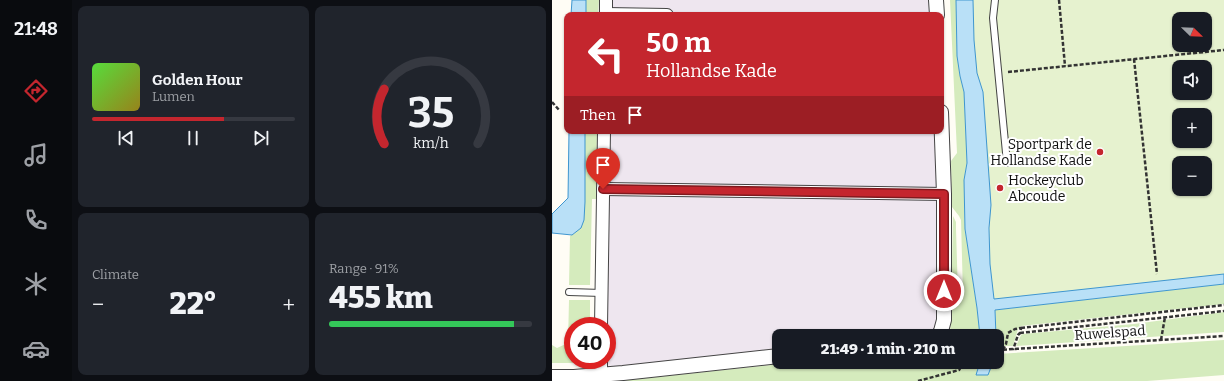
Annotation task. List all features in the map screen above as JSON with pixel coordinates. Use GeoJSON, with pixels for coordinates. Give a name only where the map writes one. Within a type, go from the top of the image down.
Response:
{"type":"FeatureCollection","features":[{"type":"Feature","properties":{"kind":"street"},"geometry":{"type":"LineString","coordinates":[[606,0],[606,12]]}},
{"type":"Feature","properties":{"kind":"street"},"geometry":{"type":"LineString","coordinates":[[936,0],[937,12]]}},
{"type":"Feature","properties":{"kind":"street"},"geometry":{"type":"LineString","coordinates":[[601,317],[604,134]]}},
{"type":"Feature","properties":{"kind":"street"},"geometry":{"type":"LineString","coordinates":[[942,134],[944,194],[944,320],[942,329]]}},
{"type":"Feature","properties":{"kind":"street"},"geometry":{"type":"LineString","coordinates":[[603,189],[944,194]]}},
{"type":"Feature","properties":{"kind":"street"},"geometry":{"type":"LineString","coordinates":[[552,377],[601,375],[772,357]]}},
{"type":"Feature","properties":{"kind":"street"},"geometry":{"type":"LineString","coordinates":[[601,369],[601,375]]}},
{"type":"Feature","properties":{"kind":"lane"},"geometry":{"type":"LineString","coordinates":[[995,0],[993,18],[1007,163]]}},
{"type":"Feature","properties":{"kind":"lane"},"geometry":{"type":"LineString","coordinates":[[569,292],[602,292]]}},
{"type":"Feature","properties":{"kind":"path"},"geometry":{"type":"LineString","coordinates":[[1059,0],[1065,66]]}},
{"type":"Feature","properties":{"kind":"path"},"geometry":{"type":"LineString","coordinates":[[998,73],[1224,50]]}},
{"type":"Feature","properties":{"kind":"path"},"geometry":{"type":"LineString","coordinates":[[1134,59],[1157,274]]}},
{"type":"Feature","properties":{"kind":"path"},"geometry":{"type":"LineString","coordinates":[[552,102],[560,111]]}},
{"type":"Feature","properties":{"kind":"path"},"geometry":{"type":"LineString","coordinates":[[1004,348],[1008,333],[1015,329],[1224,305]]}},
{"type":"Feature","properties":{"kind":"path"},"geometry":{"type":"LineString","coordinates":[[1020,333],[1224,311]]}},
{"type":"Feature","properties":{"kind":"path"},"geometry":{"type":"LineString","coordinates":[[1161,340],[1164,317]]}},
{"type":"Feature","properties":{"kind":"path"},"geometry":{"type":"LineString","coordinates":[[1013,350],[1021,328]]}},
{"type":"Feature","properties":{"kind":"path","name":"Ruwelspad"},"geometry":{"type":"LineString","coordinates":[[1004,350],[1224,336]]}},
{"type":"Feature","properties":{"kind":"path"},"geometry":{"type":"LineString","coordinates":[[918,381],[960,369]]}},
{"type":"Feature","properties":{"kind":"shaded area"},"geometry":{"type":"Polygon","coordinates":[[[578,0],[936,0],[936,12],[578,12],[578,0]]]}},
{"type":"Feature","properties":{"kind":"shaded area"},"geometry":{"type":"Polygon","coordinates":[[[576,134],[941,134],[937,329],[772,329],[772,357],[599,374],[602,369],[616,369],[616,317],[607,317],[602,189],[575,189],[576,134]]]}},
{"type":"Feature","properties":{"kind":"green space"},"geometry":{"type":"Polygon","coordinates":[[[586,0],[599,0],[598,12],[586,12],[586,0]]]}},
{"type":"Feature","properties":{"kind":"green space"},"geometry":{"type":"Polygon","coordinates":[[[950,0],[956,0],[957,56],[964,92],[967,163],[964,180],[965,229],[979,329],[950,329],[953,216],[956,222],[958,295],[963,295],[961,220],[952,207],[951,161],[957,153],[950,0]]]}},
{"type":"Feature","properties":{"kind":"green space","name":"Sportpark de Hollandse Kade"},"geometry":{"type":"Polygon","coordinates":[[[965,0],[1224,0],[1224,282],[986,308],[965,0]]]}},
{"type":"Feature","properties":{"kind":"green space"},"geometry":{"type":"Polygon","coordinates":[[[585,134],[597,134],[596,199],[592,199],[590,285],[569,285],[570,236],[575,233],[585,202],[585,134]]]}},
{"type":"Feature","properties":{"kind":"green space"},"geometry":{"type":"Polygon","coordinates":[[[1224,284],[1224,304],[1021,326],[1018,329],[1013,346],[1004,346],[1004,329],[996,329],[995,310],[1224,284]]]}},
{"type":"Feature","properties":{"kind":"green space"},"geometry":{"type":"Polygon","coordinates":[[[569,300],[590,300],[590,317],[569,317],[569,300]]]}},
{"type":"Feature","properties":{"kind":"green space"},"geometry":{"type":"Polygon","coordinates":[[[1224,312],[1224,332],[1016,346],[1021,335],[1023,334],[1134,324],[1224,312]]]}},
{"type":"Feature","properties":{"kind":"green space"},"geometry":{"type":"Polygon","coordinates":[[[1224,340],[1224,375],[1147,381],[620,381],[772,365],[772,369],[977,369],[989,371],[990,369],[1004,369],[1004,354],[1224,340]]]}},
{"type":"Feature","properties":{"kind":"green space"},"geometry":{"type":"Polygon","coordinates":[[[552,345],[557,348],[564,345],[564,363],[552,363],[552,345]]]}},
{"type":"Feature","properties":{"kind":"water"},"geometry":{"type":"Polygon","coordinates":[[[572,0],[586,0],[586,12],[571,12],[572,0]]]}},
{"type":"Feature","properties":{"kind":"water"},"geometry":{"type":"Polygon","coordinates":[[[956,0],[973,0],[974,40],[977,73],[983,92],[991,205],[989,228],[990,264],[994,299],[1224,274],[1224,284],[995,310],[996,329],[979,329],[965,229],[964,180],[967,163],[964,92],[957,56],[956,0]]]}},
{"type":"Feature","properties":{"kind":"water"},"geometry":{"type":"Polygon","coordinates":[[[569,134],[585,134],[584,220],[581,228],[572,235],[552,233],[552,214],[568,198],[569,134]]]}},
{"type":"Feature","properties":{"kind":"water"},"geometry":{"type":"Polygon","coordinates":[[[978,369],[990,369],[988,375],[976,375],[978,369]]]}},
{"type":"Feature","properties":{"kind":"place","name":"Sportpark de Hollandse Kade"},"geometry":{"type":"Point","coordinates":[1100,152]}},
{"type":"Feature","properties":{"kind":"place","name":"Hockeyclub Abcoude"},"geometry":{"type":"Point","coordinates":[1000,188]}},
{"type":"Feature","properties":{"kind":"route"},"geometry":{"type":"LineString","coordinates":[[603,189],[944,194],[944,291]]}}]}
